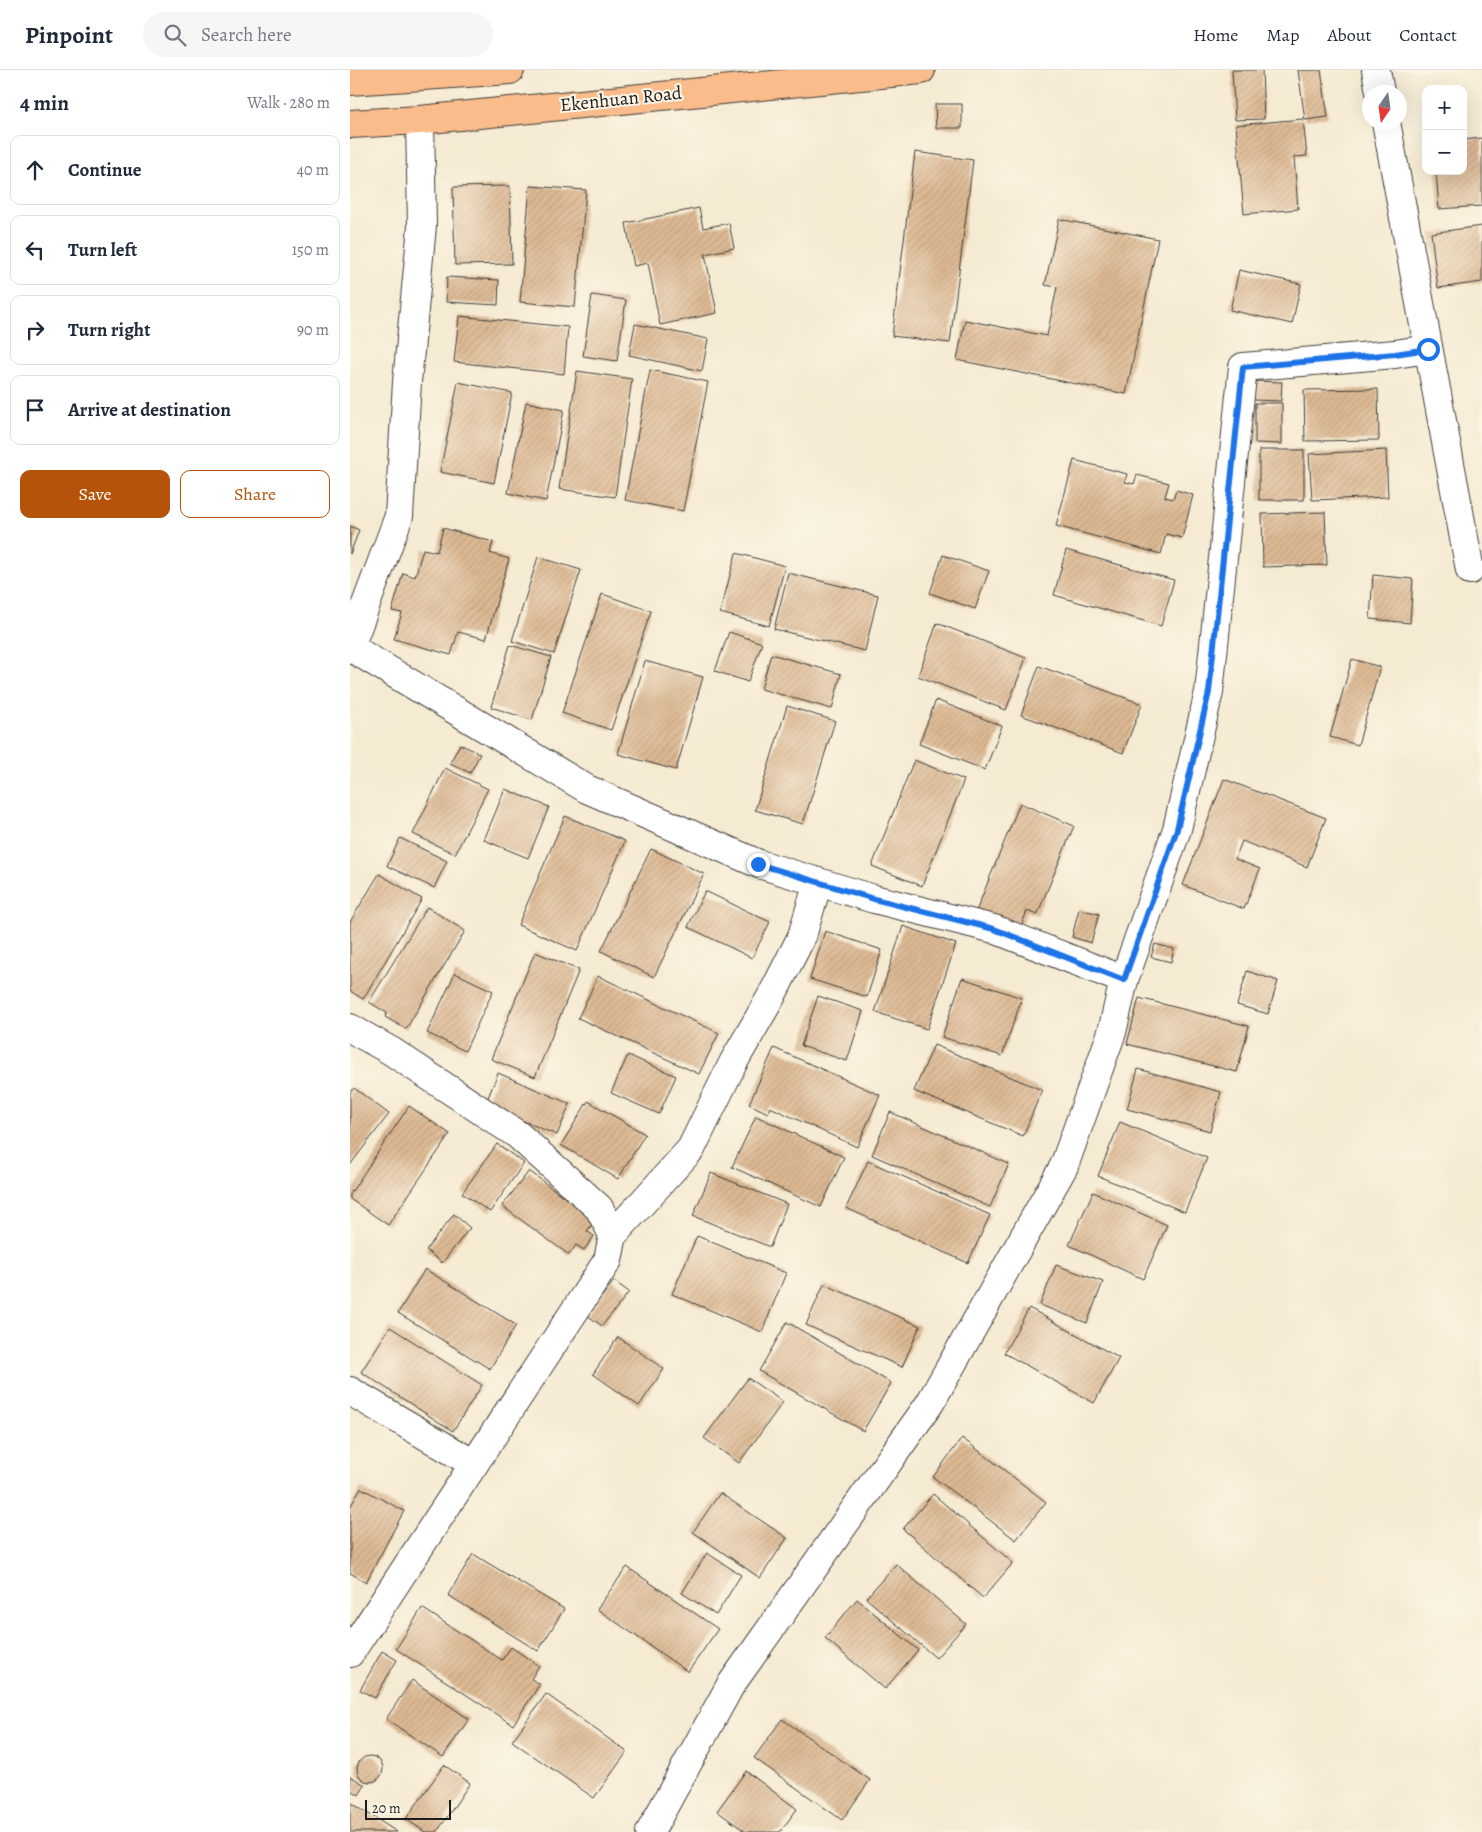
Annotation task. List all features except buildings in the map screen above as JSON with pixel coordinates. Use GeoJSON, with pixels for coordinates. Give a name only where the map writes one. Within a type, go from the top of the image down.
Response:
{"type":"FeatureCollection","features":[{"type":"Feature","properties":{"kind":"main road"},"geometry":{"type":"LineString","coordinates":[[350,81],[510,70]]}},
{"type":"Feature","properties":{"kind":"main road","name":"Ekenhuan Road"},"geometry":{"type":"LineString","coordinates":[[350,124],[420,120],[922,70]]}},
{"type":"Feature","properties":{"kind":"street"},"geometry":{"type":"LineString","coordinates":[[1376,70],[1379,85]]}},
{"type":"Feature","properties":{"kind":"street"},"geometry":{"type":"LineString","coordinates":[[420,120],[422,226],[407,382],[399,516],[350,647],[587,789],[758,864],[874,899],[994,929],[1124,980]]}},
{"type":"Feature","properties":{"kind":"street"},"geometry":{"type":"LineString","coordinates":[[1387,130],[1470,570]]}},
{"type":"Feature","properties":{"kind":"street"},"geometry":{"type":"LineString","coordinates":[[650,1832],[730,1686],[930,1403],[1064,1166],[1112,1032],[1124,980],[1177,829],[1209,692],[1243,367],[1395,354],[1428,349]]}},
{"type":"Feature","properties":{"kind":"street"},"geometry":{"type":"LineString","coordinates":[[350,1654],[608,1260],[612,1235],[691,1149],[733,1062],[771,997],[802,936],[818,882]]}},
{"type":"Feature","properties":{"kind":"street"},"geometry":{"type":"LineString","coordinates":[[350,1028],[391,1051],[518,1135],[599,1208],[612,1235]]}},
{"type":"Feature","properties":{"kind":"street"},"geometry":{"type":"LineString","coordinates":[[350,1391],[474,1464]]}},
{"type":"Feature","properties":{"kind":"route"},"geometry":{"type":"LineString","coordinates":[[758,864],[874,899],[994,929],[1124,980],[1177,829],[1209,692],[1243,367],[1395,354],[1428,349]]}}]}
